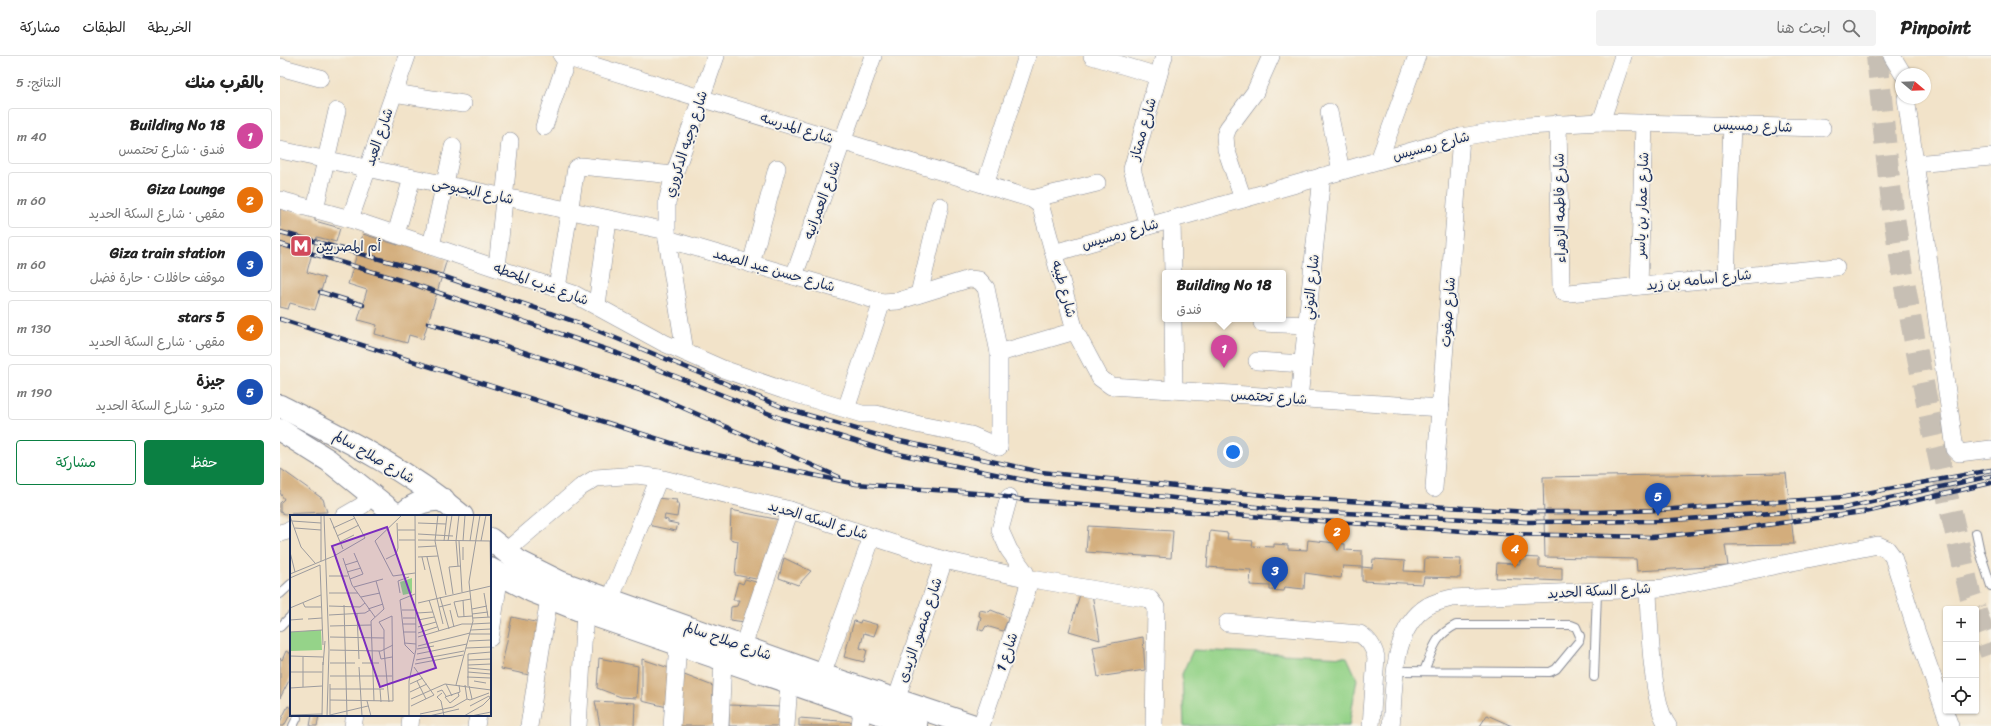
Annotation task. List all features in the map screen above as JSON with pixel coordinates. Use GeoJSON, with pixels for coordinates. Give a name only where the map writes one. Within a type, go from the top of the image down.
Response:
{"type":"FeatureCollection","features":[{"type":"Feature","properties":{"kind":"highway","name":"شارع صلاح سالم"},"geometry":{"type":"LineString","coordinates":[[280,406],[378,458],[444,500],[461,515]]}},
{"type":"Feature","properties":{"kind":"highway","name":"شارع صلاح سالم"},"geometry":{"type":"LineString","coordinates":[[280,430],[328,460],[399,515]]}},
{"type":"Feature","properties":{"kind":"highway"},"geometry":{"type":"LineString","coordinates":[[370,494],[378,480],[378,458]]}},
{"type":"Feature","properties":{"kind":"highway"},"geometry":{"type":"LineString","coordinates":[[402,515],[427,500],[444,500]]}},
{"type":"Feature","properties":{"kind":"highway","name":"شارع صلاح سالم"},"geometry":{"type":"LineString","coordinates":[[498,546],[546,576],[822,675],[974,726]]}},
{"type":"Feature","properties":{"kind":"highway","name":"شارع صلاح سالم"},"geometry":{"type":"LineString","coordinates":[[495,572],[549,598],[789,684],[861,717],[916,726]]}},
{"type":"Feature","properties":{"kind":"street","name":"شارع العبد"},"geometry":{"type":"LineString","coordinates":[[350,219],[406,56]]}},
{"type":"Feature","properties":{"kind":"street","name":"شارع وجيه الدكروري"},"geometry":{"type":"LineString","coordinates":[[686,352],[667,235],[667,202],[674,175],[716,56]]}},
{"type":"Feature","properties":{"kind":"street","name":"شارع العمرانيه"},"geometry":{"type":"LineString","coordinates":[[794,276],[874,56]]}},
{"type":"Feature","properties":{"kind":"street"},"geometry":{"type":"LineString","coordinates":[[984,185],[1027,56]]}},
{"type":"Feature","properties":{"kind":"street"},"geometry":{"type":"LineString","coordinates":[[1092,56],[1158,76]]}},
{"type":"Feature","properties":{"kind":"street","name":"شارع ممتاز"},"geometry":{"type":"LineString","coordinates":[[1148,226],[1132,169],[1164,56]]}},
{"type":"Feature","properties":{"kind":"street"},"geometry":{"type":"LineString","coordinates":[[1243,199],[1226,149],[1225,136],[1228,128],[1255,92],[1271,56]]}},
{"type":"Feature","properties":{"kind":"street"},"geometry":{"type":"LineString","coordinates":[[1379,160],[1417,56]]}},
{"type":"Feature","properties":{"kind":"street"},"geometry":{"type":"LineString","coordinates":[[1601,122],[1623,56]]}},
{"type":"Feature","properties":{"kind":"street"},"geometry":{"type":"LineString","coordinates":[[1892,56],[1899,68]]}},
{"type":"Feature","properties":{"kind":"street"},"geometry":{"type":"LineString","coordinates":[[544,127],[566,57]]}},
{"type":"Feature","properties":{"kind":"street","name":"شارع المدرسه"},"geometry":{"type":"LineString","coordinates":[[566,57],[1032,199]]}},
{"type":"Feature","properties":{"kind":"street"},"geometry":{"type":"LineString","coordinates":[[280,67],[320,78]]}},
{"type":"Feature","properties":{"kind":"street"},"geometry":{"type":"LineString","coordinates":[[394,93],[463,104]]}},
{"type":"Feature","properties":{"kind":"street"},"geometry":{"type":"LineString","coordinates":[[1907,104],[1955,449],[1959,454],[1991,449]]}},
{"type":"Feature","properties":{"kind":"street"},"geometry":{"type":"LineString","coordinates":[[315,209],[337,111]]}},
{"type":"Feature","properties":{"kind":"street"},"geometry":{"type":"LineString","coordinates":[[1329,112],[1341,171]]}},
{"type":"Feature","properties":{"kind":"street","name":"شارع رمسيس"},"geometry":{"type":"LineString","coordinates":[[1054,253],[1461,137],[1526,126],[1558,123],[1601,122],[1822,128]]}},
{"type":"Feature","properties":{"kind":"street","name":"شارع فاطمه الزهراء"},"geometry":{"type":"LineString","coordinates":[[1558,123],[1561,288],[1563,292]]}},
{"type":"Feature","properties":{"kind":"street","name":"شارع عمار بن ياسر"},"geometry":{"type":"LineString","coordinates":[[1639,286],[1644,123]]}},
{"type":"Feature","properties":{"kind":"street"},"geometry":{"type":"LineString","coordinates":[[1726,278],[1732,125]]}},
{"type":"Feature","properties":{"kind":"street","name":"شارع صفوت"},"geometry":{"type":"LineString","coordinates":[[1434,488],[1461,137]]}},
{"type":"Feature","properties":{"kind":"street"},"geometry":{"type":"LineString","coordinates":[[497,268],[510,141]]}},
{"type":"Feature","properties":{"kind":"street"},"geometry":{"type":"LineString","coordinates":[[431,246],[453,148]]}},
{"type":"Feature","properties":{"kind":"street","name":"شارع البحبوحى"},"geometry":{"type":"LineString","coordinates":[[280,150],[568,211],[667,235]]}},
{"type":"Feature","properties":{"kind":"street"},"geometry":{"type":"LineString","coordinates":[[1915,164],[1991,157]]}},
{"type":"Feature","properties":{"kind":"street"},"geometry":{"type":"LineString","coordinates":[[557,288],[574,170],[578,166],[674,175]]}},
{"type":"Feature","properties":{"kind":"street"},"geometry":{"type":"LineString","coordinates":[[752,264],[777,168]]}},
{"type":"Feature","properties":{"kind":"street","name":"شارع التوني"},"geometry":{"type":"LineString","coordinates":[[1299,399],[1322,176]]}},
{"type":"Feature","properties":{"kind":"street"},"geometry":{"type":"LineString","coordinates":[[396,234],[412,178]]}},
{"type":"Feature","properties":{"kind":"street"},"geometry":{"type":"LineString","coordinates":[[1032,199],[1097,183]]}},
{"type":"Feature","properties":{"kind":"street","name":"شارع طيبه"},"geometry":{"type":"LineString","coordinates":[[1032,199],[1040,205],[1042,211],[1075,331],[1100,378]]}},
{"type":"Feature","properties":{"kind":"street","name":"شارع غرب المحطه"},"geometry":{"type":"LineString","coordinates":[[280,200],[350,219],[557,288],[597,306],[664,343],[723,369],[783,390],[854,412],[876,414],[920,426],[972,435],[998,447],[999,352]]}},
{"type":"Feature","properties":{"kind":"street"},"geometry":{"type":"LineString","coordinates":[[919,294],[940,206]]}},
{"type":"Feature","properties":{"kind":"street"},"geometry":{"type":"LineString","coordinates":[[1172,219],[1173,270]]}},
{"type":"Feature","properties":{"kind":"street"},"geometry":{"type":"LineString","coordinates":[[597,306],[608,220]]}},
{"type":"Feature","properties":{"kind":"street","name":"شارع حسن عبد الصمد"},"geometry":{"type":"LineString","coordinates":[[667,235],[752,264],[882,302]]}},
{"type":"Feature","properties":{"kind":"street","name":"شارع اسامه بن زيد"},"geometry":{"type":"LineString","coordinates":[[1563,292],[1569,293],[1836,267]]}},
{"type":"Feature","properties":{"kind":"street"},"geometry":{"type":"LineString","coordinates":[[854,412],[882,302],[898,301],[969,279],[979,280],[988,293],[999,352],[1075,331]]}},
{"type":"Feature","properties":{"kind":"street"},"geometry":{"type":"LineString","coordinates":[[1173,322],[1174,390]]}},
{"type":"Feature","properties":{"kind":"street"},"geometry":{"type":"LineString","coordinates":[[1262,323],[1307,325]]}},
{"type":"Feature","properties":{"kind":"street"},"geometry":{"type":"LineString","coordinates":[[1257,361],[1303,364]]}},
{"type":"Feature","properties":{"kind":"street","name":"شارع تحتمس"},"geometry":{"type":"LineString","coordinates":[[1100,378],[1105,383],[1117,387],[1441,408]]}},
{"type":"Feature","properties":{"kind":"street","name":"شارع السكه الحديد"},"geometry":{"type":"LineString","coordinates":[[498,546],[596,478],[636,475],[659,478],[790,510],[944,560],[1026,578],[1152,601],[1156,607],[1154,726]]}},
{"type":"Feature","properties":{"kind":"street"},"geometry":{"type":"LineString","coordinates":[[610,600],[659,478]]}},
{"type":"Feature","properties":{"kind":"street"},"geometry":{"type":"LineString","coordinates":[[346,515],[363,504],[370,494]]}},
{"type":"Feature","properties":{"kind":"street"},"geometry":{"type":"LineString","coordinates":[[1009,497],[1000,530],[1009,550],[1022,566],[1026,578]]}},
{"type":"Feature","properties":{"kind":"street"},"geometry":{"type":"LineString","coordinates":[[744,646],[790,510]]}},
{"type":"Feature","properties":{"kind":"street"},"geometry":{"type":"LineString","coordinates":[[280,533],[290,530]]}},
{"type":"Feature","properties":{"kind":"street"},"geometry":{"type":"LineString","coordinates":[[822,675],[872,537]]}},
{"type":"Feature","properties":{"kind":"street","name":"شارع السكة الحديد"},"geometry":{"type":"LineString","coordinates":[[1392,726],[1396,672],[1404,634],[1415,616],[1429,605],[1452,598],[1648,590],[1873,545],[1883,546],[1893,557],[1916,630],[1950,726]]}},
{"type":"Feature","properties":{"kind":"street","name":"شارع منصور الزيدى"},"geometry":{"type":"LineString","coordinates":[[896,700],[944,560]]}},
{"type":"Feature","properties":{"kind":"street"},"geometry":{"type":"LineString","coordinates":[[491,625],[495,572]]}},
{"type":"Feature","properties":{"kind":"street","name":"شارع 1"},"geometry":{"type":"LineString","coordinates":[[981,726],[1026,594],[1026,578]]}},
{"type":"Feature","properties":{"kind":"street"},"geometry":{"type":"LineString","coordinates":[[1648,590],[1657,698],[1663,720],[1668,726]]}},
{"type":"Feature","properties":{"kind":"street"},"geometry":{"type":"LineString","coordinates":[[529,726],[549,598]]}},
{"type":"Feature","properties":{"kind":"street"},"geometry":{"type":"LineString","coordinates":[[578,726],[585,612]]}},
{"type":"Feature","properties":{"kind":"street"},"geometry":{"type":"LineString","coordinates":[[1227,623],[1360,634],[1368,639],[1374,647],[1376,657],[1371,726]]}},
{"type":"Feature","properties":{"kind":"street"},"geometry":{"type":"LineString","coordinates":[[672,726],[678,645]]}},
{"type":"Feature","properties":{"kind":"street"},"geometry":{"type":"LineString","coordinates":[[720,726],[723,660]]}},
{"type":"Feature","properties":{"kind":"street"},"geometry":{"type":"LineString","coordinates":[[786,726],[789,684]]}},
{"type":"Feature","properties":{"kind":"street"},"geometry":{"type":"LineString","coordinates":[[353,726],[355,716]]}},
{"type":"Feature","properties":{"kind":"street"},"geometry":{"type":"LineString","coordinates":[[410,726],[411,716]]}},
{"type":"Feature","properties":{"kind":"street"},"geometry":{"type":"LineString","coordinates":[[476,726],[478,716]]}},
{"type":"Feature","properties":{"kind":"lane"},"geometry":{"type":"LineString","coordinates":[[362,515],[370,494]]}},
{"type":"Feature","properties":{"kind":"lane"},"geometry":{"type":"LineString","coordinates":[[1976,532],[1980,552],[1991,586]]}},
{"type":"Feature","properties":{"kind":"lane"},"geometry":{"type":"LineString","coordinates":[[281,592],[290,585]]}},
{"type":"Feature","properties":{"kind":"lane"},"geometry":{"type":"LineString","coordinates":[[1594,677],[1597,592]]}},
{"type":"Feature","properties":{"kind":"lane"},"geometry":{"type":"LineString","coordinates":[[280,627],[290,617]]}},
{"type":"Feature","properties":{"kind":"lane"},"geometry":{"type":"LineString","coordinates":[[1396,672],[1550,672],[1560,664],[1579,641],[1580,636],[1576,627],[1571,625],[1456,624],[1443,631],[1435,642],[1424,671]]}},
{"type":"Feature","properties":{"kind":"lane"},"geometry":{"type":"LineString","coordinates":[[293,726],[297,718]]}},
{"type":"Feature","properties":{"kind":"green space"},"geometry":{"type":"Polygon","coordinates":[[[1193,650],[1347,657],[1357,679],[1349,726],[1184,726],[1182,674],[1193,650]]]}},
{"type":"Feature","properties":{"kind":"building"},"geometry":{"type":"Polygon","coordinates":[[[280,207],[315,218],[315,221],[340,228],[336,242],[317,237],[315,242],[307,272],[325,278],[315,310],[290,303],[288,309],[280,307],[280,207]]]}},
{"type":"Feature","properties":{"kind":"building"},"geometry":{"type":"Polygon","coordinates":[[[363,234],[398,245],[400,239],[447,259],[423,339],[409,335],[407,343],[375,334],[377,325],[358,320],[367,290],[348,284],[363,234]]]}},
{"type":"Feature","properties":{"kind":"building"},"geometry":{"type":"Polygon","coordinates":[[[281,469],[323,499],[327,512],[285,514],[280,512],[280,503],[284,499],[280,493],[281,469]]]}},
{"type":"Feature","properties":{"kind":"building"},"geometry":{"type":"Polygon","coordinates":[[[1786,473],[1794,544],[1725,545],[1728,566],[1637,571],[1636,559],[1545,557],[1543,477],[1786,473]]]}},
{"type":"Feature","properties":{"kind":"building"},"geometry":{"type":"Polygon","coordinates":[[[656,498],[677,500],[676,503],[679,503],[677,517],[665,515],[664,519],[668,520],[668,522],[678,524],[676,531],[652,526],[650,523],[656,498]]]}},
{"type":"Feature","properties":{"kind":"building"},"geometry":{"type":"Polygon","coordinates":[[[731,510],[780,520],[761,580],[735,575],[738,541],[730,539],[731,510]]]}},
{"type":"Feature","properties":{"kind":"building"},"geometry":{"type":"Polygon","coordinates":[[[1088,526],[1173,531],[1171,558],[1086,552],[1088,526]]]}},
{"type":"Feature","properties":{"kind":"building"},"geometry":{"type":"Polygon","coordinates":[[[1210,531],[1228,533],[1227,539],[1253,541],[1252,546],[1274,547],[1274,544],[1288,545],[1288,549],[1307,550],[1308,540],[1345,544],[1345,550],[1362,551],[1362,567],[1343,566],[1341,578],[1305,573],[1304,589],[1285,587],[1284,591],[1270,590],[1270,586],[1250,585],[1251,570],[1207,567],[1210,531]]]}},
{"type":"Feature","properties":{"kind":"building"},"geometry":{"type":"Polygon","coordinates":[[[1520,557],[1539,558],[1539,567],[1562,568],[1562,581],[1496,578],[1497,563],[1520,564],[1520,557]]]}},
{"type":"Feature","properties":{"kind":"building"},"geometry":{"type":"Polygon","coordinates":[[[784,558],[811,571],[798,585],[779,578],[784,558]]]}},
{"type":"Feature","properties":{"kind":"building"},"geometry":{"type":"Polygon","coordinates":[[[1425,558],[1461,559],[1460,578],[1424,577],[1423,584],[1362,581],[1362,567],[1372,568],[1373,559],[1405,561],[1404,571],[1424,572],[1425,558]]]}},
{"type":"Feature","properties":{"kind":"building"},"geometry":{"type":"Polygon","coordinates":[[[745,579],[756,582],[758,587],[745,622],[730,620],[731,607],[737,606],[739,600],[733,600],[738,582],[743,584],[745,579]]]}},
{"type":"Feature","properties":{"kind":"building"},"geometry":{"type":"Polygon","coordinates":[[[1081,591],[1092,594],[1100,640],[1069,631],[1081,591]]]}},
{"type":"Feature","properties":{"kind":"building"},"geometry":{"type":"Polygon","coordinates":[[[980,610],[989,612],[991,610],[1006,616],[1008,619],[1003,631],[986,626],[983,631],[978,629],[981,617],[979,616],[980,610]]]}},
{"type":"Feature","properties":{"kind":"building"},"geometry":{"type":"Polygon","coordinates":[[[512,617],[544,624],[534,676],[501,669],[512,617]]]}},
{"type":"Feature","properties":{"kind":"building"},"geometry":{"type":"Polygon","coordinates":[[[861,620],[878,625],[874,636],[864,633],[860,648],[867,650],[864,662],[844,657],[854,621],[860,623],[861,620]]]}},
{"type":"Feature","properties":{"kind":"building"},"geometry":{"type":"Polygon","coordinates":[[[1143,637],[1145,670],[1098,677],[1093,647],[1143,637]]]}},
{"type":"Feature","properties":{"kind":"building"},"geometry":{"type":"Polygon","coordinates":[[[286,651],[290,653],[290,679],[280,698],[280,658],[282,660],[286,651]]]}},
{"type":"Feature","properties":{"kind":"building"},"geometry":{"type":"Polygon","coordinates":[[[599,658],[638,666],[636,698],[621,697],[597,688],[599,658]]]}},
{"type":"Feature","properties":{"kind":"building"},"geometry":{"type":"Polygon","coordinates":[[[642,659],[669,668],[667,707],[642,701],[642,659]]]}},
{"type":"Feature","properties":{"kind":"building"},"geometry":{"type":"Polygon","coordinates":[[[679,673],[713,686],[713,713],[718,726],[674,726],[679,673]]]}},
{"type":"Feature","properties":{"kind":"building"},"geometry":{"type":"Polygon","coordinates":[[[595,701],[635,703],[634,726],[600,726],[595,701]]]}},
{"type":"Feature","properties":{"kind":"building"},"geometry":{"type":"Polygon","coordinates":[[[729,705],[781,707],[781,726],[729,726],[729,705]]]}},
{"type":"Feature","properties":{"kind":"building"},"geometry":{"type":"Polygon","coordinates":[[[288,706],[290,707],[290,715],[284,726],[280,726],[280,722],[288,706]]]}},
{"type":"Feature","properties":{"kind":"building"},"geometry":{"type":"Polygon","coordinates":[[[1487,715],[1512,726],[1480,726],[1487,715]]]}},
{"type":"Feature","properties":{"kind":"building"},"geometry":{"type":"Polygon","coordinates":[[[312,716],[319,716],[317,726],[310,726],[312,716]]]}},
{"type":"Feature","properties":{"kind":"building"},"geometry":{"type":"Polygon","coordinates":[[[799,718],[854,722],[853,726],[799,726],[799,718]]]}},
{"type":"Feature","properties":{"kind":"tunnel"},"geometry":{"type":"LineString","coordinates":[[1877,56],[1893,209],[1911,322],[1939,459],[1974,606]]}},
{"type":"Feature","properties":{"kind":"tunnel"},"geometry":{"type":"LineString","coordinates":[[1979,620],[1991,654]]}},
{"type":"Feature","properties":{"kind":"railway"},"geometry":{"type":"LineString","coordinates":[[280,232],[442,276],[579,323],[787,409],[891,439],[1041,472],[1282,497],[1529,512],[1599,512],[1659,510],[1845,497],[1991,470]]}},
{"type":"Feature","properties":{"kind":"railway"},"geometry":{"type":"LineString","coordinates":[[280,244],[410,283],[617,353],[780,418],[894,453],[1038,483],[1284,510],[1526,522],[1658,521],[1844,508],[1991,476]]}},
{"type":"Feature","properties":{"kind":"railway"},"geometry":{"type":"LineString","coordinates":[[320,292],[363,305]]}},
{"type":"Feature","properties":{"kind":"railway"},"geometry":{"type":"LineString","coordinates":[[280,319],[693,450],[856,484],[988,494],[1024,500],[1505,534],[1652,537],[1736,529],[1870,511],[1991,483]]}},
{"type":"Feature","properties":{"kind":"railway"},"geometry":{"type":"LineString","coordinates":[[428,323],[481,338],[652,394],[839,477]]}},
{"type":"Feature","properties":{"kind":"place","name":"أم المصريين"},"geometry":{"type":"Point","coordinates":[301,246]}},
{"type":"Feature","properties":{"kind":"place","name":"Building No 18"},"geometry":{"type":"Point","coordinates":[1224,368]}},
{"type":"Feature","properties":{"kind":"place","name":"جيزة"},"geometry":{"type":"Point","coordinates":[1658,516]}},
{"type":"Feature","properties":{"kind":"place","name":"Giza Lounge"},"geometry":{"type":"Point","coordinates":[1337,551]}},
{"type":"Feature","properties":{"kind":"place","name":"5 stars"},"geometry":{"type":"Point","coordinates":[1515,568]}},
{"type":"Feature","properties":{"kind":"place","name":"Giza train station"},"geometry":{"type":"Point","coordinates":[1275,590]}}]}
